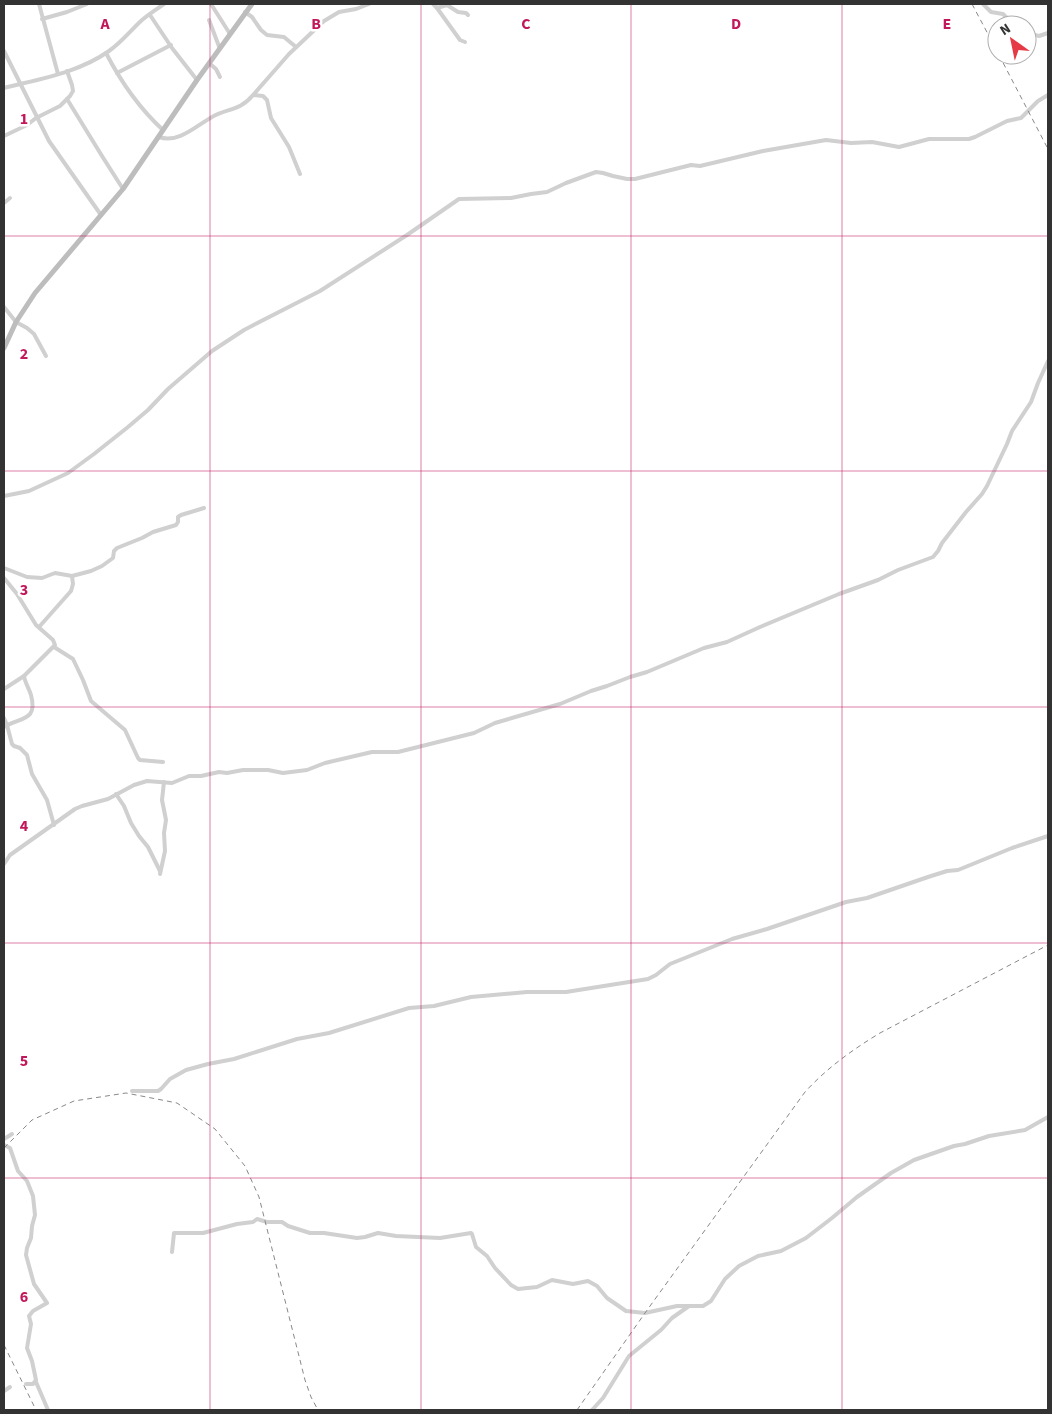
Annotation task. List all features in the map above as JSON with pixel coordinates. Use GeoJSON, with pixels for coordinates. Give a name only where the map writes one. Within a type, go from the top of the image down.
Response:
{"type":"FeatureCollection","features":[{"type":"Feature","properties":{"kind":"street"},"geometry":{"type":"LineString","coordinates":[[39,4],[58,74]]}},
{"type":"Feature","properties":{"kind":"street"},"geometry":{"type":"LineString","coordinates":[[42,19],[87,4]]}},
{"type":"Feature","properties":{"kind":"street"},"geometry":{"type":"LineString","coordinates":[[4,88],[58,74],[91,61],[119,44],[144,19],[164,4]]}},
{"type":"Feature","properties":{"kind":"street"},"geometry":{"type":"LineString","coordinates":[[211,4],[230,34]]}},
{"type":"Feature","properties":{"kind":"street"},"geometry":{"type":"LineString","coordinates":[[4,348],[16,322],[35,293],[123,189],[197,80],[252,4]]}},
{"type":"Feature","properties":{"kind":"street"},"geometry":{"type":"LineString","coordinates":[[159,137],[168,140],[180,136],[214,116],[242,106],[289,54],[319,25],[332,16],[369,4]]}},
{"type":"Feature","properties":{"kind":"street"},"geometry":{"type":"LineString","coordinates":[[433,4],[460,40],[465,42]]}},
{"type":"Feature","properties":{"kind":"street"},"geometry":{"type":"LineString","coordinates":[[984,4],[991,12],[1004,15]]}},
{"type":"Feature","properties":{"kind":"street"},"geometry":{"type":"LineString","coordinates":[[437,8],[447,5],[458,12],[468,15]]}},
{"type":"Feature","properties":{"kind":"street"},"geometry":{"type":"LineString","coordinates":[[245,12],[267,35],[284,36],[296,47]]}},
{"type":"Feature","properties":{"kind":"street"},"geometry":{"type":"LineString","coordinates":[[150,14],[197,80]]}},
{"type":"Feature","properties":{"kind":"street"},"geometry":{"type":"LineString","coordinates":[[209,20],[220,49]]}},
{"type":"Feature","properties":{"kind":"street"},"geometry":{"type":"LineString","coordinates":[[117,73],[171,45]]}},
{"type":"Feature","properties":{"kind":"street"},"geometry":{"type":"LineString","coordinates":[[4,51],[36,118],[54,150],[101,214]]}},
{"type":"Feature","properties":{"kind":"street"},"geometry":{"type":"LineString","coordinates":[[106,53],[126,89],[142,109],[163,130]]}},
{"type":"Feature","properties":{"kind":"street"},"geometry":{"type":"LineString","coordinates":[[209,63],[217,70],[220,77]]}},
{"type":"Feature","properties":{"kind":"street"},"geometry":{"type":"LineString","coordinates":[[4,136],[60,106],[72,94],[73,88],[67,71]]}},
{"type":"Feature","properties":{"kind":"street"},"geometry":{"type":"LineString","coordinates":[[253,95],[261,96],[267,100],[271,118],[288,147],[300,174]]}},
{"type":"Feature","properties":{"kind":"street"},"geometry":{"type":"LineString","coordinates":[[4,496],[21,494],[35,489],[68,473],[133,423],[168,389],[212,351],[244,330],[320,291],[407,236],[459,199],[511,198],[548,192],[596,172],[635,179],[691,165],[700,166],[763,151],[826,140],[851,143],[872,142],[899,147],[929,139],[969,139],[1007,121],[1021,118],[1038,101],[1048,95]]}},
{"type":"Feature","properties":{"kind":"street"},"geometry":{"type":"LineString","coordinates":[[67,99],[123,189]]}},
{"type":"Feature","properties":{"kind":"street"},"geometry":{"type":"LineString","coordinates":[[4,203],[10,198]]}},
{"type":"Feature","properties":{"kind":"street"},"geometry":{"type":"LineString","coordinates":[[4,307],[16,322],[34,334],[46,356]]}},
{"type":"Feature","properties":{"kind":"street"},"geometry":{"type":"LineString","coordinates":[[4,864],[10,855],[78,808],[103,801],[141,782],[172,783],[189,776],[243,770],[268,770],[281,774],[372,752],[398,752],[474,733],[495,723],[560,704],[591,690],[655,669],[704,648],[727,642],[933,557],[987,486],[1012,431],[1031,402],[1048,360]]}},
{"type":"Feature","properties":{"kind":"street"},"geometry":{"type":"LineString","coordinates":[[4,568],[27,577],[42,578],[55,573],[72,576],[96,569],[113,558],[114,551],[117,548],[176,524],[181,514],[204,508]]}},
{"type":"Feature","properties":{"kind":"street"},"geometry":{"type":"LineString","coordinates":[[39,627],[71,591],[73,584],[72,576]]}},
{"type":"Feature","properties":{"kind":"street"},"geometry":{"type":"LineString","coordinates":[[4,578],[17,594],[32,619],[54,642],[54,647]]}},
{"type":"Feature","properties":{"kind":"street"},"geometry":{"type":"LineString","coordinates":[[4,690],[24,676],[54,647]]}},
{"type":"Feature","properties":{"kind":"street"},"geometry":{"type":"LineString","coordinates":[[54,647],[73,658],[84,680],[91,701],[125,730],[136,756],[140,760],[163,762]]}},
{"type":"Feature","properties":{"kind":"street"},"geometry":{"type":"LineString","coordinates":[[5,726],[32,713],[31,695],[24,676]]}},
{"type":"Feature","properties":{"kind":"street"},"geometry":{"type":"LineString","coordinates":[[4,718],[12,744],[20,748],[27,755],[32,774],[47,800],[54,825]]}},
{"type":"Feature","properties":{"kind":"street"},"geometry":{"type":"LineString","coordinates":[[116,794],[124,806],[131,824],[148,847],[160,872],[165,851],[164,832],[166,820],[162,800],[164,782]]}},
{"type":"Feature","properties":{"kind":"street"},"geometry":{"type":"LineString","coordinates":[[132,1090],[158,1090],[170,1079],[195,1067],[234,1059],[409,1008],[434,1006],[470,997],[527,992],[566,992],[648,979],[684,958],[732,939],[846,902],[867,898],[941,872],[962,868],[1048,836]]}},
{"type":"Feature","properties":{"kind":"street"},"geometry":{"type":"LineString","coordinates":[[172,1252],[174,1233],[203,1232],[253,1222],[257,1219],[267,1222],[282,1222],[288,1226],[310,1233],[324,1233],[354,1238],[365,1238],[382,1233],[396,1236],[440,1238],[470,1233],[476,1247],[487,1256],[511,1285],[518,1289],[537,1286],[552,1280],[572,1284],[588,1281],[596,1285],[610,1300],[626,1312],[645,1313],[673,1306],[703,1306],[716,1294],[727,1277],[739,1266],[758,1256],[781,1251],[806,1238],[857,1197],[901,1166],[921,1156],[954,1146],[992,1135],[1025,1130],[1048,1117]]}},
{"type":"Feature","properties":{"kind":"street"},"geometry":{"type":"LineString","coordinates":[[4,1139],[12,1134]]}},
{"type":"Feature","properties":{"kind":"street"},"geometry":{"type":"LineString","coordinates":[[4,1145],[10,1148],[18,1171],[27,1181],[33,1196],[35,1215],[31,1238],[26,1248],[26,1255],[34,1284],[47,1303],[32,1311],[29,1316],[31,1324],[27,1348],[36,1380],[33,1384],[26,1384]]}},
{"type":"Feature","properties":{"kind":"street"},"geometry":{"type":"LineString","coordinates":[[592,1410],[603,1398],[629,1356],[661,1330],[672,1318],[689,1306]]}},
{"type":"Feature","properties":{"kind":"street"},"geometry":{"type":"LineString","coordinates":[[36,1382],[48,1410]]}},
{"type":"Feature","properties":{"kind":"street"},"geometry":{"type":"LineString","coordinates":[[4,1391],[10,1387]]}},
{"type":"Feature","properties":{"kind":"railway"},"geometry":{"type":"LineString","coordinates":[[972,4],[987,32]]}},
{"type":"Feature","properties":{"kind":"railway"},"geometry":{"type":"LineString","coordinates":[[1004,65],[1048,149]]}},
{"type":"Feature","properties":{"kind":"railway"},"geometry":{"type":"LineString","coordinates":[[577,1410],[645,1313],[813,1083],[840,1060],[880,1033],[1048,945]]}},
{"type":"Feature","properties":{"kind":"railway"},"geometry":{"type":"LineString","coordinates":[[4,1148],[32,1120],[74,1101],[126,1093],[177,1103],[215,1129],[245,1166],[259,1197],[305,1380],[318,1410]]}},
{"type":"Feature","properties":{"kind":"railway"},"geometry":{"type":"LineString","coordinates":[[4,1345],[36,1410]]}}]}
